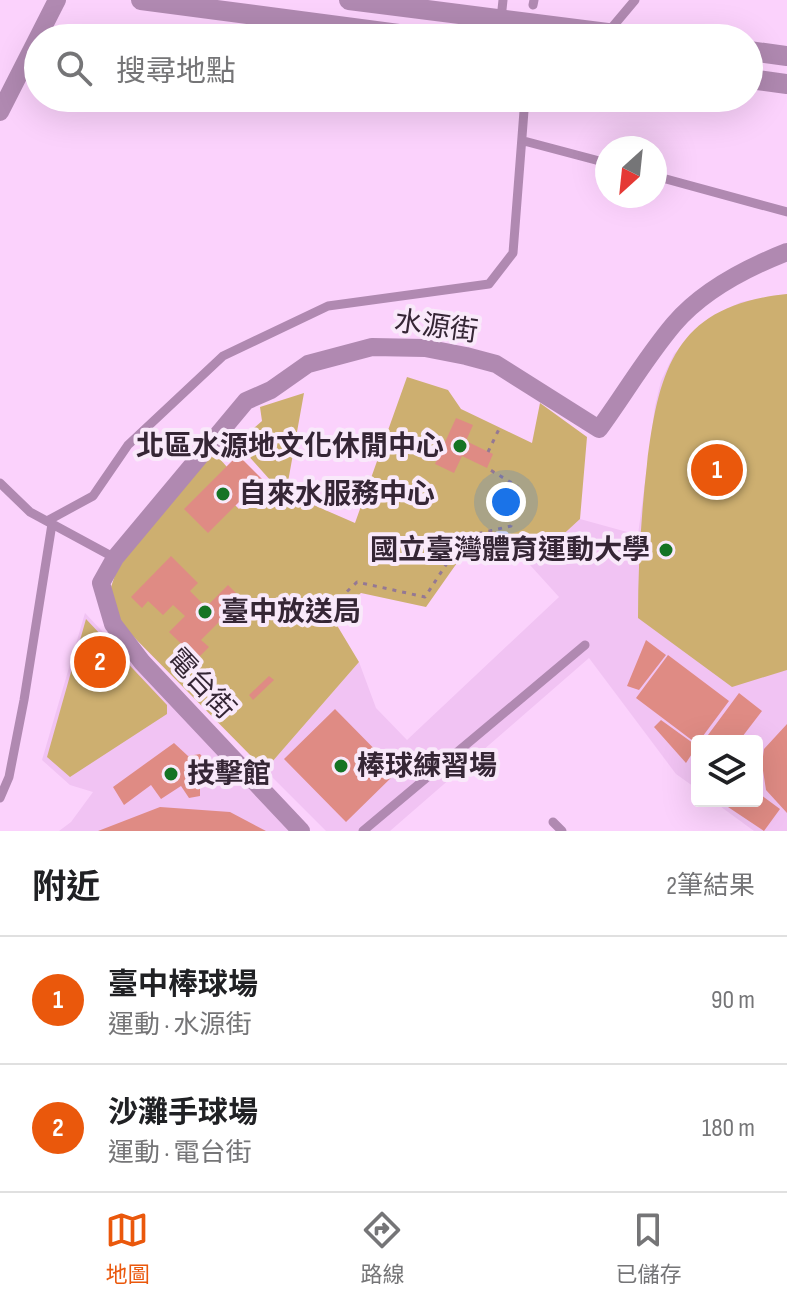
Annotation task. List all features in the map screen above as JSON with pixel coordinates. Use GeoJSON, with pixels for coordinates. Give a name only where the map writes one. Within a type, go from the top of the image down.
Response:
{"type":"FeatureCollection","features":[{"type":"Feature","properties":{"kind":"street"},"geometry":{"type":"LineString","coordinates":[[45,24],[57,0]]}},
{"type":"Feature","properties":{"kind":"street"},"geometry":{"type":"LineString","coordinates":[[141,0],[324,24]]}},
{"type":"Feature","properties":{"kind":"street"},"geometry":{"type":"LineString","coordinates":[[349,0],[387,5],[502,10],[567,24]]}},
{"type":"Feature","properties":{"kind":"street"},"geometry":{"type":"LineString","coordinates":[[386,24],[387,5]]}},
{"type":"Feature","properties":{"kind":"street"},"geometry":{"type":"LineString","coordinates":[[763,53],[787,56]]}},
{"type":"Feature","properties":{"kind":"street"},"geometry":{"type":"LineString","coordinates":[[0,112],[24,65]]}},
{"type":"Feature","properties":{"kind":"street"},"geometry":{"type":"LineString","coordinates":[[763,81],[787,84]]}},
{"type":"Feature","properties":{"kind":"street","name":"水源街"},"geometry":{"type":"LineString","coordinates":[[115,558],[246,401],[271,390],[308,364],[372,347],[425,348],[466,356],[496,364],[599,429],[674,324],[703,297],[752,266],[787,252]]}},
{"type":"Feature","properties":{"kind":"street","name":"電台街"},"geometry":{"type":"LineString","coordinates":[[115,558],[101,583],[113,624],[142,662],[301,831]]}},
{"type":"Feature","properties":{"kind":"lane"},"geometry":{"type":"LineString","coordinates":[[615,24],[635,0]]}},
{"type":"Feature","properties":{"kind":"lane"},"geometry":{"type":"LineString","coordinates":[[0,798],[9,777],[24,700],[27,662],[50,522],[93,496],[128,445],[223,356],[328,306],[489,284],[513,253],[525,112]]}},
{"type":"Feature","properties":{"kind":"lane"},"geometry":{"type":"LineString","coordinates":[[524,141],[595,160]]}},
{"type":"Feature","properties":{"kind":"lane"},"geometry":{"type":"LineString","coordinates":[[667,179],[787,212]]}},
{"type":"Feature","properties":{"kind":"lane"},"geometry":{"type":"LineString","coordinates":[[0,483],[30,512],[115,558]]}},
{"type":"Feature","properties":{"kind":"lane"},"geometry":{"type":"LineString","coordinates":[[363,831],[585,645]]}},
{"type":"Feature","properties":{"kind":"lane"},"geometry":{"type":"LineString","coordinates":[[553,822],[562,831]]}},
{"type":"Feature","properties":{"kind":"path"},"geometry":{"type":"LineString","coordinates":[[488,452],[500,427]]}},
{"type":"Feature","properties":{"kind":"path"},"geometry":{"type":"LineString","coordinates":[[318,619],[357,582],[425,597],[464,537],[511,526],[517,486],[487,468]]}},
{"type":"Feature","properties":{"kind":"shaded area","name":"國立臺灣體育運動大學"},"geometry":{"type":"Polygon","coordinates":[[[787,294],[787,831],[754,831],[721,807],[763,807],[763,735],[691,735],[691,785],[676,774],[589,658],[390,831],[326,831],[265,770],[359,662],[376,708],[407,740],[559,597],[530,565],[580,519],[638,535],[661,381],[674,354],[708,319],[741,302],[787,294]]]}},
{"type":"Feature","properties":{"kind":"shaded area"},"geometry":{"type":"Polygon","coordinates":[[[787,294],[787,670],[732,687],[638,618],[640,541],[647,464],[658,398],[667,371],[680,347],[697,327],[720,312],[750,301],[787,294]]]}},
{"type":"Feature","properties":{"kind":"shaded area"},"geometry":{"type":"Polygon","coordinates":[[[407,377],[448,390],[461,409],[532,443],[540,403],[587,437],[580,519],[530,565],[504,538],[471,543],[426,607],[361,593],[332,617],[359,662],[265,770],[118,621],[111,587],[120,560],[212,450],[234,475],[234,504],[239,509],[271,481],[237,443],[262,421],[260,407],[304,393],[286,493],[355,523],[407,377]]]}},
{"type":"Feature","properties":{"kind":"shaded area"},"geometry":{"type":"Polygon","coordinates":[[[85,613],[290,831],[59,831],[71,822],[93,792],[70,785],[42,760],[85,613]]]}},
{"type":"Feature","properties":{"kind":"shaded area"},"geometry":{"type":"Polygon","coordinates":[[[86,619],[167,705],[167,714],[70,777],[47,757],[86,619]]]}},
{"type":"Feature","properties":{"kind":"building","name":"北區水源地文化休閒中心"},"geometry":{"type":"Polygon","coordinates":[[[456,418],[473,425],[466,441],[493,454],[487,468],[462,456],[454,473],[435,464],[456,418]]]}},
{"type":"Feature","properties":{"kind":"building","name":"自來水服務中心"},"geometry":{"type":"Polygon","coordinates":[[[238,455],[262,479],[208,533],[184,509],[238,455]]]}},
{"type":"Feature","properties":{"kind":"building","name":"臺中放送局"},"geometry":{"type":"Polygon","coordinates":[[[171,556],[198,583],[190,591],[206,607],[228,585],[242,599],[201,640],[209,647],[197,659],[169,632],[185,616],[173,605],[163,615],[148,601],[142,608],[131,597],[171,556]]]}},
{"type":"Feature","properties":{"kind":"building"},"geometry":{"type":"Polygon","coordinates":[[[646,640],[666,655],[639,690],[627,686],[646,640]]]}},
{"type":"Feature","properties":{"kind":"building"},"geometry":{"type":"Polygon","coordinates":[[[668,655],[729,701],[704,735],[691,735],[691,739],[636,698],[668,655]]]}},
{"type":"Feature","properties":{"kind":"building"},"geometry":{"type":"Polygon","coordinates":[[[269,676],[274,680],[253,700],[249,695],[269,676]]]}},
{"type":"Feature","properties":{"kind":"building"},"geometry":{"type":"Polygon","coordinates":[[[739,693],[762,711],[744,735],[708,735],[739,693]]]}},
{"type":"Feature","properties":{"kind":"building","name":"棒球練習場"},"geometry":{"type":"Polygon","coordinates":[[[335,709],[397,772],[346,822],[284,759],[335,709]]]}},
{"type":"Feature","properties":{"kind":"building"},"geometry":{"type":"Polygon","coordinates":[[[661,720],[691,742],[691,755],[686,763],[654,727],[661,720]]]}},
{"type":"Feature","properties":{"kind":"building"},"geometry":{"type":"Polygon","coordinates":[[[787,724],[787,813],[766,790],[764,749],[787,724]]]}},
{"type":"Feature","properties":{"kind":"building","name":"技擊館"},"geometry":{"type":"Polygon","coordinates":[[[174,743],[188,756],[200,754],[210,766],[210,777],[200,785],[200,796],[189,798],[181,786],[161,799],[151,785],[124,805],[113,787],[174,743]]]}},
{"type":"Feature","properties":{"kind":"building"},"geometry":{"type":"Polygon","coordinates":[[[763,796],[780,809],[764,831],[728,807],[763,807],[763,796]]]}},
{"type":"Feature","properties":{"kind":"building"},"geometry":{"type":"Polygon","coordinates":[[[160,807],[230,812],[266,831],[98,831],[160,807]]]}},
{"type":"Feature","properties":{"kind":"place","name":"北區水源地文化休閒中心"},"geometry":{"type":"Point","coordinates":[460,446]}},
{"type":"Feature","properties":{"kind":"place","name":"臺中棒球場"},"geometry":{"type":"Point","coordinates":[717,470]}},
{"type":"Feature","properties":{"kind":"place","name":"自來水服務中心"},"geometry":{"type":"Point","coordinates":[223,494]}},
{"type":"Feature","properties":{"kind":"place","name":"國立臺灣體育運動大學"},"geometry":{"type":"Point","coordinates":[666,550]}},
{"type":"Feature","properties":{"kind":"place","name":"臺中放送局"},"geometry":{"type":"Point","coordinates":[205,612]}},
{"type":"Feature","properties":{"kind":"place","name":"沙灘手球場"},"geometry":{"type":"Point","coordinates":[100,662]}},
{"type":"Feature","properties":{"kind":"place","name":"棒球練習場"},"geometry":{"type":"Point","coordinates":[341,766]}},
{"type":"Feature","properties":{"kind":"place","name":"技擊館"},"geometry":{"type":"Point","coordinates":[171,774]}}]}
